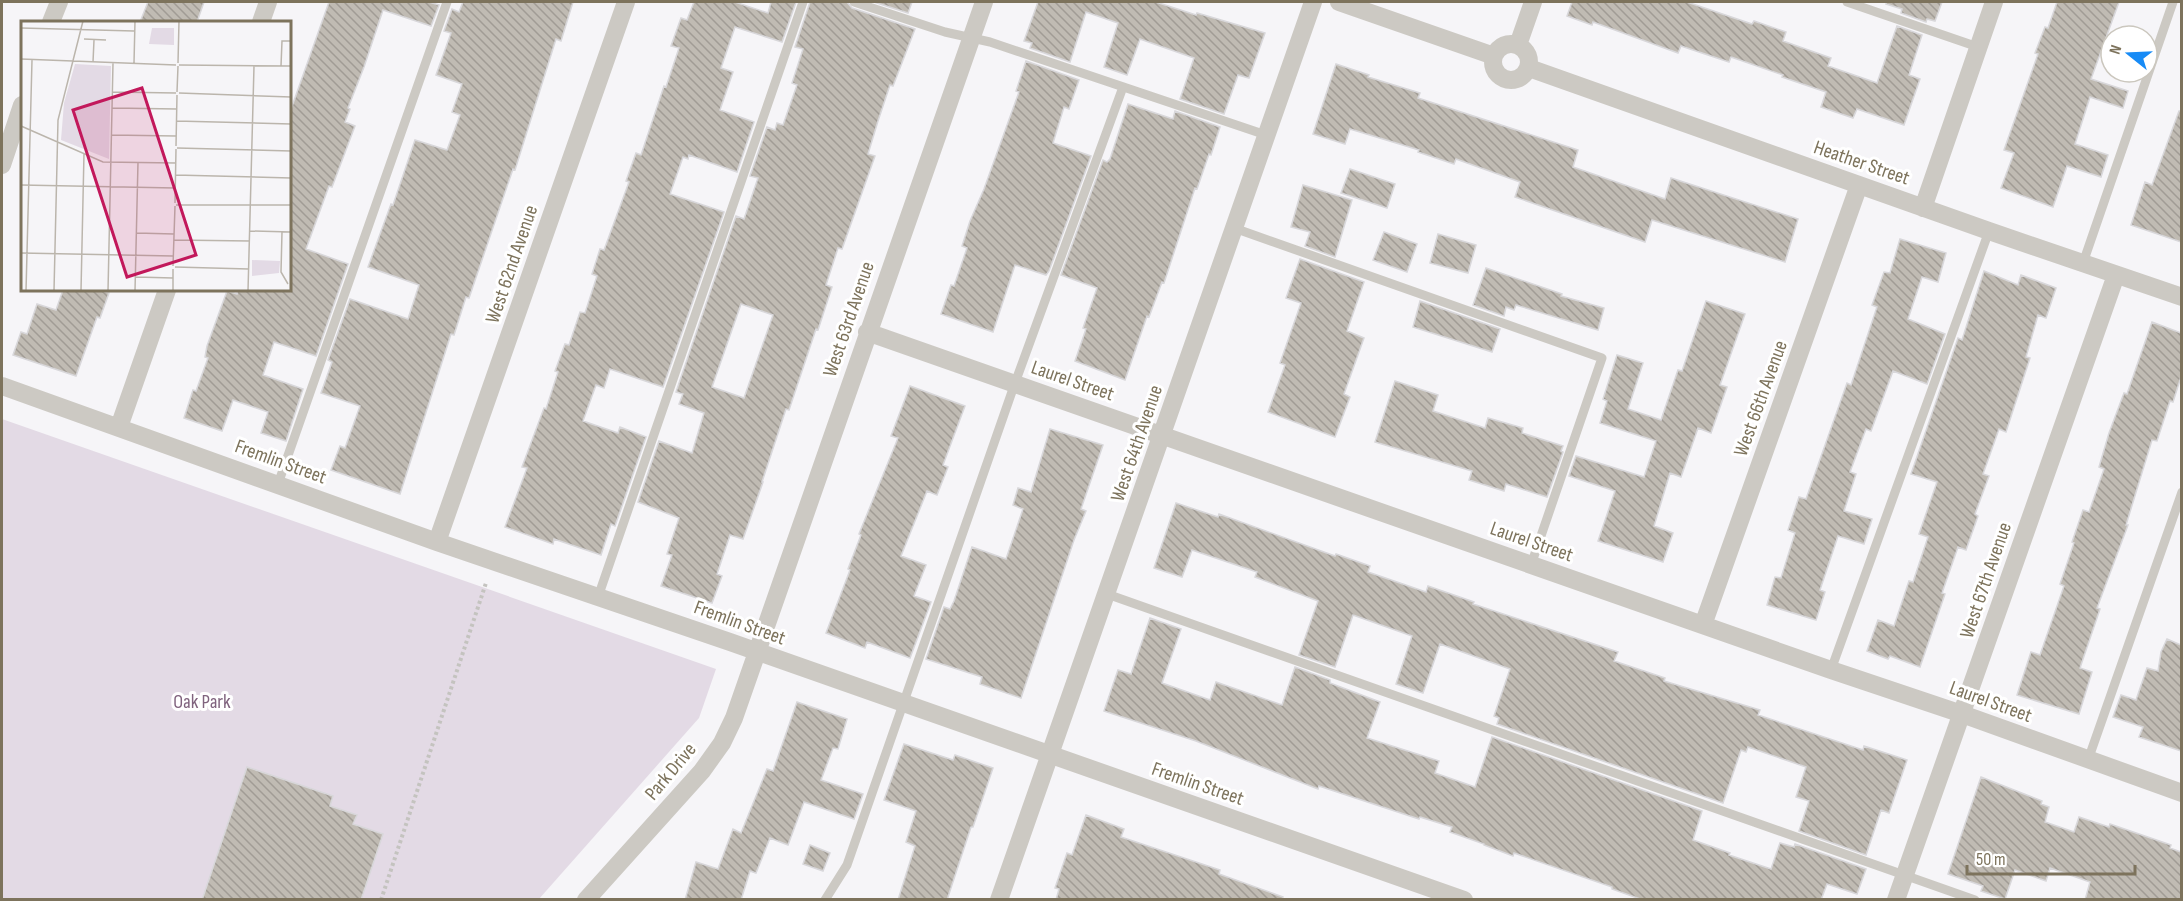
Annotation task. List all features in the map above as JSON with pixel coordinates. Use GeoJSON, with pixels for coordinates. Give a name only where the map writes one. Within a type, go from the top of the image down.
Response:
{"type":"FeatureCollection","features":[{"type":"Feature","properties":{"kind":"street"},"geometry":{"type":"LineString","coordinates":[[51,21],[59,2]]}},
{"type":"Feature","properties":{"kind":"street"},"geometry":{"type":"LineString","coordinates":[[261,21],[268,2]]}},
{"type":"Feature","properties":{"kind":"street","name":"West 62nd Avenue"},"geometry":{"type":"LineString","coordinates":[[437,542],[626,2]]}},
{"type":"Feature","properties":{"kind":"street","name":"West 63rd Avenue"},"geometry":{"type":"LineString","coordinates":[[756,652],[984,2]]}},
{"type":"Feature","properties":{"kind":"street","name":"West 64th Avenue"},"geometry":{"type":"LineString","coordinates":[[999,900],[1313,2]]}},
{"type":"Feature","properties":{"kind":"street"},"geometry":{"type":"LineString","coordinates":[[1339,2],[1494,56]]}},
{"type":"Feature","properties":{"kind":"street"},"geometry":{"type":"LineString","coordinates":[[1518,45],[1533,2]]}},
{"type":"Feature","properties":{"kind":"street"},"geometry":{"type":"LineString","coordinates":[[1923,207],[1994,2]]}},
{"type":"Feature","properties":{"kind":"street"},"geometry":{"type":"LineString","coordinates":[[1512,43],[1518,45],[1527,52],[1528,68],[1520,77],[1509,80],[1495,68],[1494,56],[1501,46],[1512,43]]}},
{"type":"Feature","properties":{"kind":"street","name":"Heather Street"},"geometry":{"type":"LineString","coordinates":[[1528,68],[2181,297]]}},
{"type":"Feature","properties":{"kind":"street"},"geometry":{"type":"LineString","coordinates":[[2,165],[21,108]]}},
{"type":"Feature","properties":{"kind":"street","name":"West 66th Avenue"},"geometry":{"type":"LineString","coordinates":[[1703,625],[1859,185]]}},
{"type":"Feature","properties":{"kind":"street","name":"West 67th Avenue"},"geometry":{"type":"LineString","coordinates":[[1896,900],[2116,275]]}},
{"type":"Feature","properties":{"kind":"street"},"geometry":{"type":"LineString","coordinates":[[119,427],[167,291]]}},
{"type":"Feature","properties":{"kind":"street","name":"Laurel Street"},"geometry":{"type":"LineString","coordinates":[[867,332],[1962,714],[2181,793]]}},
{"type":"Feature","properties":{"kind":"street","name":"Fremlin Street"},"geometry":{"type":"LineString","coordinates":[[2,386],[437,542],[1464,900]]}},
{"type":"Feature","properties":{"kind":"street","name":"Park Drive"},"geometry":{"type":"LineString","coordinates":[[586,900],[702,771],[722,742],[734,718],[756,652]]}},
{"type":"Feature","properties":{"kind":"lane"},"geometry":{"type":"LineString","coordinates":[[278,484],[447,2]]}},
{"type":"Feature","properties":{"kind":"lane"},"geometry":{"type":"LineString","coordinates":[[598,597],[803,2]]}},
{"type":"Feature","properties":{"kind":"lane"},"geometry":{"type":"LineString","coordinates":[[854,2],[945,32],[990,42],[1266,135]]}},
{"type":"Feature","properties":{"kind":"lane"},"geometry":{"type":"LineString","coordinates":[[1847,2],[1978,47]]}},
{"type":"Feature","properties":{"kind":"lane"},"geometry":{"type":"LineString","coordinates":[[2082,263],[2173,2]]}},
{"type":"Feature","properties":{"kind":"lane"},"geometry":{"type":"LineString","coordinates":[[825,900],[847,865],[1015,384],[1123,87]]}},
{"type":"Feature","properties":{"kind":"lane"},"geometry":{"type":"LineString","coordinates":[[1234,228],[1602,358],[1531,565]]}},
{"type":"Feature","properties":{"kind":"lane"},"geometry":{"type":"LineString","coordinates":[[1831,670],[1989,231]]}},
{"type":"Feature","properties":{"kind":"lane"},"geometry":{"type":"LineString","coordinates":[[2088,760],[2181,492]]}},
{"type":"Feature","properties":{"kind":"lane"},"geometry":{"type":"LineString","coordinates":[[1107,594],[1975,900]]}},
{"type":"Feature","properties":{"kind":"path"},"geometry":{"type":"LineString","coordinates":[[381,900],[486,583]]}},
{"type":"Feature","properties":{"kind":"green space","name":"Oak Park"},"geometry":{"type":"Polygon","coordinates":[[[2,419],[716,669],[699,718],[539,899],[2,899],[2,419]]]}},
{"type":"Feature","properties":{"kind":"building"},"geometry":{"type":"Polygon","coordinates":[[[148,2],[204,2],[197,21],[140,21],[148,2]]]}},
{"type":"Feature","properties":{"kind":"building"},"geometry":{"type":"Polygon","coordinates":[[[329,2],[429,2],[439,5],[431,26],[383,10],[348,108],[350,109],[345,122],[355,126],[332,187],[329,186],[306,249],[348,264],[316,356],[274,342],[263,375],[303,389],[286,441],[261,433],[268,412],[233,400],[222,431],[184,418],[193,390],[196,391],[208,358],[205,357],[207,346],[227,291],[237,294],[238,291],[291,291],[291,109],[329,2]]]}},
{"type":"Feature","properties":{"kind":"building"},"geometry":{"type":"Polygon","coordinates":[[[463,2],[573,2],[561,41],[556,39],[515,170],[513,169],[469,298],[466,297],[454,335],[451,334],[400,494],[331,470],[340,446],[345,448],[360,406],[321,393],[332,362],[328,360],[350,299],[408,319],[419,285],[368,267],[391,204],[393,205],[415,140],[447,150],[460,115],[452,112],[462,84],[436,75],[451,33],[444,31],[452,9],[459,12],[463,2]]]}},
{"type":"Feature","properties":{"kind":"building"},"geometry":{"type":"Polygon","coordinates":[[[694,2],[735,2],[768,13],[771,2],[796,2],[782,42],[735,27],[721,68],[733,72],[720,110],[754,122],[737,172],[689,155],[688,159],[683,157],[670,194],[724,212],[663,387],[610,369],[604,388],[596,385],[583,421],[618,433],[620,427],[646,437],[615,526],[611,524],[601,555],[554,539],[553,544],[505,527],[527,468],[522,467],[544,408],[546,409],[558,372],[555,371],[565,344],[569,345],[580,312],[585,313],[597,276],[592,274],[600,249],[604,250],[629,182],[626,181],[636,153],[641,155],[664,86],[666,87],[679,48],[671,46],[681,18],[687,20],[694,2]]]}},
{"type":"Feature","properties":{"kind":"building"},"geometry":{"type":"Polygon","coordinates":[[[810,2],[847,2],[852,8],[915,29],[893,86],[890,85],[878,121],[868,154],[875,156],[842,249],[838,248],[826,285],[832,287],[818,330],[816,329],[789,410],[786,409],[743,539],[730,535],[717,574],[722,576],[712,603],[661,586],[672,555],[667,554],[679,518],[638,502],[659,441],[692,453],[704,413],[679,404],[683,394],[676,392],[736,216],[744,219],[758,178],[750,176],[767,127],[775,130],[777,123],[783,125],[797,85],[792,83],[803,49],[795,47],[810,2]],[[741,304],[712,387],[744,398],[773,315],[741,304]]]}},
{"type":"Feature","properties":{"kind":"building"},"geometry":{"type":"Polygon","coordinates":[[[874,2],[912,2],[908,13],[874,2]]]}},
{"type":"Feature","properties":{"kind":"building"},"geometry":{"type":"Polygon","coordinates":[[[1038,2],[1156,2],[1265,33],[1249,78],[1238,75],[1224,114],[1180,99],[1194,58],[1140,39],[1127,75],[1104,67],[1118,23],[1086,12],[1070,62],[1030,48],[1032,43],[1024,41],[1038,2]]]}},
{"type":"Feature","properties":{"kind":"building"},"geometry":{"type":"Polygon","coordinates":[[[1572,2],[1687,2],[1752,24],[1754,21],[1786,32],[1783,41],[1831,58],[1828,66],[1877,83],[1897,26],[1922,35],[1909,75],[1920,79],[1904,125],[1857,109],[1853,118],[1821,107],[1826,92],[1782,77],[1783,75],[1731,57],[1729,62],[1681,46],[1678,53],[1593,22],[1592,25],[1567,16],[1572,2]]]}},
{"type":"Feature","properties":{"kind":"building"},"geometry":{"type":"Polygon","coordinates":[[[1887,2],[1942,2],[1935,21],[1927,19],[1926,22],[1901,13],[1902,9],[1886,4],[1887,2]]]}},
{"type":"Feature","properties":{"kind":"building"},"geometry":{"type":"Polygon","coordinates":[[[2057,2],[2119,2],[2111,24],[2099,24],[2099,57],[2091,79],[2099,82],[2099,84],[2128,91],[2123,108],[2090,97],[2075,144],[2108,155],[2101,177],[2067,166],[2053,207],[2001,188],[2014,153],[2004,150],[2038,54],[2035,53],[2045,27],[2048,28],[2057,2]]]}},
{"type":"Feature","properties":{"kind":"building"},"geometry":{"type":"Polygon","coordinates":[[[1026,61],[1079,80],[1069,109],[1064,107],[1053,143],[1091,156],[1049,271],[1046,275],[1015,265],[993,332],[941,314],[951,285],[954,286],[967,248],[962,246],[1019,92],[1016,91],[1026,61]]]}},
{"type":"Feature","properties":{"kind":"building"},"geometry":{"type":"Polygon","coordinates":[[[1336,64],[1369,75],[1368,77],[1420,93],[1418,98],[1578,150],[1573,167],[1665,199],[1671,178],[1798,219],[1785,262],[1652,220],[1645,242],[1515,197],[1520,182],[1456,159],[1454,164],[1418,152],[1419,150],[1350,129],[1345,144],[1313,134],[1336,64]]]}},
{"type":"Feature","properties":{"kind":"building"},"geometry":{"type":"Polygon","coordinates":[[[1128,104],[1173,119],[1175,111],[1220,127],[1211,155],[1209,154],[1197,189],[1195,188],[1164,283],[1162,282],[1149,317],[1147,316],[1125,380],[1075,361],[1086,329],[1083,328],[1097,288],[1061,275],[1103,160],[1107,162],[1110,159],[1128,104]]]}},
{"type":"Feature","properties":{"kind":"building"},"geometry":{"type":"Polygon","coordinates":[[[2179,111],[2181,111],[2181,242],[2131,225],[2145,182],[2152,185],[2179,111]]]}},
{"type":"Feature","properties":{"kind":"building"},"geometry":{"type":"Polygon","coordinates":[[[1350,169],[1395,184],[1387,208],[1341,193],[1350,169]]]}},
{"type":"Feature","properties":{"kind":"building"},"geometry":{"type":"Polygon","coordinates":[[[1303,185],[1352,200],[1335,257],[1305,246],[1310,232],[1291,227],[1303,185]]]}},
{"type":"Feature","properties":{"kind":"building"},"geometry":{"type":"Polygon","coordinates":[[[1384,232],[1417,244],[1407,272],[1373,260],[1384,232]]]}},
{"type":"Feature","properties":{"kind":"building"},"geometry":{"type":"Polygon","coordinates":[[[1438,234],[1476,245],[1468,273],[1430,263],[1438,234]]]}},
{"type":"Feature","properties":{"kind":"building"},"geometry":{"type":"Polygon","coordinates":[[[1900,239],[1946,253],[1938,282],[1922,277],[1908,319],[1945,334],[1927,384],[1893,371],[1871,431],[1866,429],[1850,472],[1856,474],[1844,511],[1872,519],[1864,544],[1838,536],[1820,590],[1825,592],[1816,620],[1767,605],[1775,577],[1781,578],[1795,533],[1788,530],[1799,497],[1806,499],[1847,383],[1851,385],[1877,307],[1872,305],[1884,272],[1890,273],[1900,239]]]}},
{"type":"Feature","properties":{"kind":"building"},"geometry":{"type":"Polygon","coordinates":[[[1300,259],[1364,282],[1347,331],[1364,338],[1344,394],[1350,397],[1335,437],[1268,412],[1285,365],[1280,363],[1301,303],[1286,298],[1300,259]]]}},
{"type":"Feature","properties":{"kind":"building"},"geometry":{"type":"Polygon","coordinates":[[[1486,268],[1562,294],[1561,296],[1604,308],[1598,330],[1516,305],[1514,310],[1506,307],[1504,316],[1473,305],[1486,268]]]}},
{"type":"Feature","properties":{"kind":"building"},"geometry":{"type":"Polygon","coordinates":[[[1984,271],[2018,285],[2021,275],[2056,288],[2046,318],[2038,315],[2026,357],[2030,358],[2006,432],[1999,429],[1983,474],[1989,476],[1975,514],[1978,516],[1966,550],[1958,547],[1920,667],[1890,656],[1888,659],[1867,651],[1878,620],[1894,626],[1909,581],[1913,582],[1928,537],[1919,534],[1937,482],[1911,474],[1958,338],[1962,340],[1984,271]]]}},
{"type":"Feature","properties":{"kind":"building"},"geometry":{"type":"Polygon","coordinates":[[[63,291],[109,293],[100,318],[97,317],[76,376],[13,355],[21,332],[27,334],[37,304],[56,310],[63,291]]]}},
{"type":"Feature","properties":{"kind":"building"},"geometry":{"type":"Polygon","coordinates":[[[1420,301],[1500,329],[1492,352],[1413,327],[1420,301]]]}},
{"type":"Feature","properties":{"kind":"building"},"geometry":{"type":"Polygon","coordinates":[[[1706,301],[1745,314],[1720,385],[1727,387],[1711,433],[1698,428],[1681,477],[1670,473],[1654,526],[1673,533],[1663,562],[1598,541],[1615,491],[1569,476],[1576,456],[1644,477],[1656,441],[1600,423],[1607,401],[1603,399],[1617,355],[1643,363],[1628,409],[1661,420],[1678,370],[1682,371],[1706,301]]]}},
{"type":"Feature","properties":{"kind":"building"},"geometry":{"type":"Polygon","coordinates":[[[2152,322],[2181,333],[2181,377],[2173,402],[2170,401],[2157,441],[2152,440],[2126,525],[2128,525],[2097,608],[2100,609],[2080,668],[2092,672],[2079,714],[2017,695],[2031,652],[2040,655],[2064,586],[2060,584],[2074,543],[2072,542],[2083,510],[2089,512],[2104,469],[2099,467],[2109,433],[2124,393],[2127,394],[2152,322]]]}},
{"type":"Feature","properties":{"kind":"building"},"geometry":{"type":"Polygon","coordinates":[[[1395,381],[1438,395],[1433,411],[1485,428],[1488,418],[1523,428],[1522,433],[1563,446],[1547,497],[1506,484],[1504,491],[1469,480],[1472,471],[1375,442],[1395,381]]]}},
{"type":"Feature","properties":{"kind":"building"},"geometry":{"type":"Polygon","coordinates":[[[910,386],[965,406],[943,465],[948,467],[937,495],[927,491],[901,556],[926,565],[914,596],[931,602],[910,658],[867,642],[865,648],[826,633],[850,570],[848,569],[861,535],[859,534],[898,438],[891,436],[910,386]]]}},
{"type":"Feature","properties":{"kind":"building"},"geometry":{"type":"Polygon","coordinates":[[[1050,429],[1103,445],[1081,509],[1086,511],[1074,540],[1021,698],[980,684],[982,677],[926,659],[944,607],[950,609],[954,601],[972,547],[1006,559],[1023,509],[1013,505],[1018,488],[1031,492],[1050,429]]]}},
{"type":"Feature","properties":{"kind":"building"},"geometry":{"type":"Polygon","coordinates":[[[1176,503],[1218,517],[1219,514],[1335,556],[1336,554],[1370,566],[1368,572],[1426,592],[1428,586],[1474,602],[1473,604],[1618,652],[1614,661],[1665,678],[1664,681],[1760,710],[1758,715],[1863,750],[1864,746],[1907,760],[1889,813],[1881,810],[1866,855],[1799,831],[1809,801],[1796,797],[1806,767],[1748,747],[1746,752],[1741,750],[1723,803],[1497,724],[1499,718],[1494,716],[1510,669],[1440,644],[1423,693],[1396,684],[1412,636],[1353,615],[1335,667],[1299,655],[1318,601],[1255,577],[1257,572],[1192,550],[1182,577],[1154,568],[1176,503]]]}},
{"type":"Feature","properties":{"kind":"building"},"geometry":{"type":"Polygon","coordinates":[[[1150,618],[1181,629],[1162,683],[1210,700],[1216,682],[1282,705],[1295,667],[1380,702],[1367,738],[1439,761],[1435,773],[1475,787],[1492,737],[1702,811],[1693,840],[1730,853],[1729,855],[1771,869],[1780,843],[1794,847],[1795,844],[1866,869],[1857,894],[1827,884],[1821,900],[1643,900],[1514,853],[1513,856],[1484,845],[1450,832],[1452,827],[1420,817],[1419,819],[1319,786],[1318,789],[1196,741],[1104,711],[1118,670],[1131,674],[1150,618]]]}},
{"type":"Feature","properties":{"kind":"building"},"geometry":{"type":"Polygon","coordinates":[[[2167,639],[2181,645],[2181,751],[2139,737],[2143,727],[2113,717],[2121,695],[2136,700],[2147,668],[2158,671],[2161,652],[2167,639]]]}},
{"type":"Feature","properties":{"kind":"building"},"geometry":{"type":"Polygon","coordinates":[[[797,702],[847,719],[838,749],[833,748],[821,780],[863,794],[854,819],[804,802],[788,845],[770,838],[756,873],[750,871],[741,900],[685,900],[696,862],[718,869],[733,829],[741,833],[767,769],[773,771],[797,702]]]}},
{"type":"Feature","properties":{"kind":"building"},"geometry":{"type":"Polygon","coordinates":[[[904,744],[953,760],[955,755],[993,768],[947,900],[898,900],[915,846],[906,842],[916,811],[884,800],[904,744]]]}},
{"type":"Feature","properties":{"kind":"building"},"geometry":{"type":"Polygon","coordinates":[[[247,767],[333,796],[330,806],[357,815],[353,824],[383,834],[361,900],[202,900],[247,767]]]}},
{"type":"Feature","properties":{"kind":"building"},"geometry":{"type":"Polygon","coordinates":[[[1981,777],[2042,801],[2041,804],[2049,807],[2045,822],[2074,832],[2079,817],[2109,827],[2110,824],[2171,845],[2170,848],[2181,852],[2181,900],[2085,900],[2090,882],[2050,868],[2046,881],[2015,870],[2005,899],[1981,891],[1983,886],[1948,874],[1981,777]]]}},
{"type":"Feature","properties":{"kind":"building"},"geometry":{"type":"Polygon","coordinates":[[[1086,815],[1124,829],[1121,837],[1220,870],[1219,874],[1283,897],[1282,900],[1056,900],[1059,889],[1055,888],[1067,853],[1072,855],[1086,815]]]}},
{"type":"Feature","properties":{"kind":"building"},"geometry":{"type":"Polygon","coordinates":[[[810,845],[830,853],[823,871],[803,864],[810,845]]]}}]}
